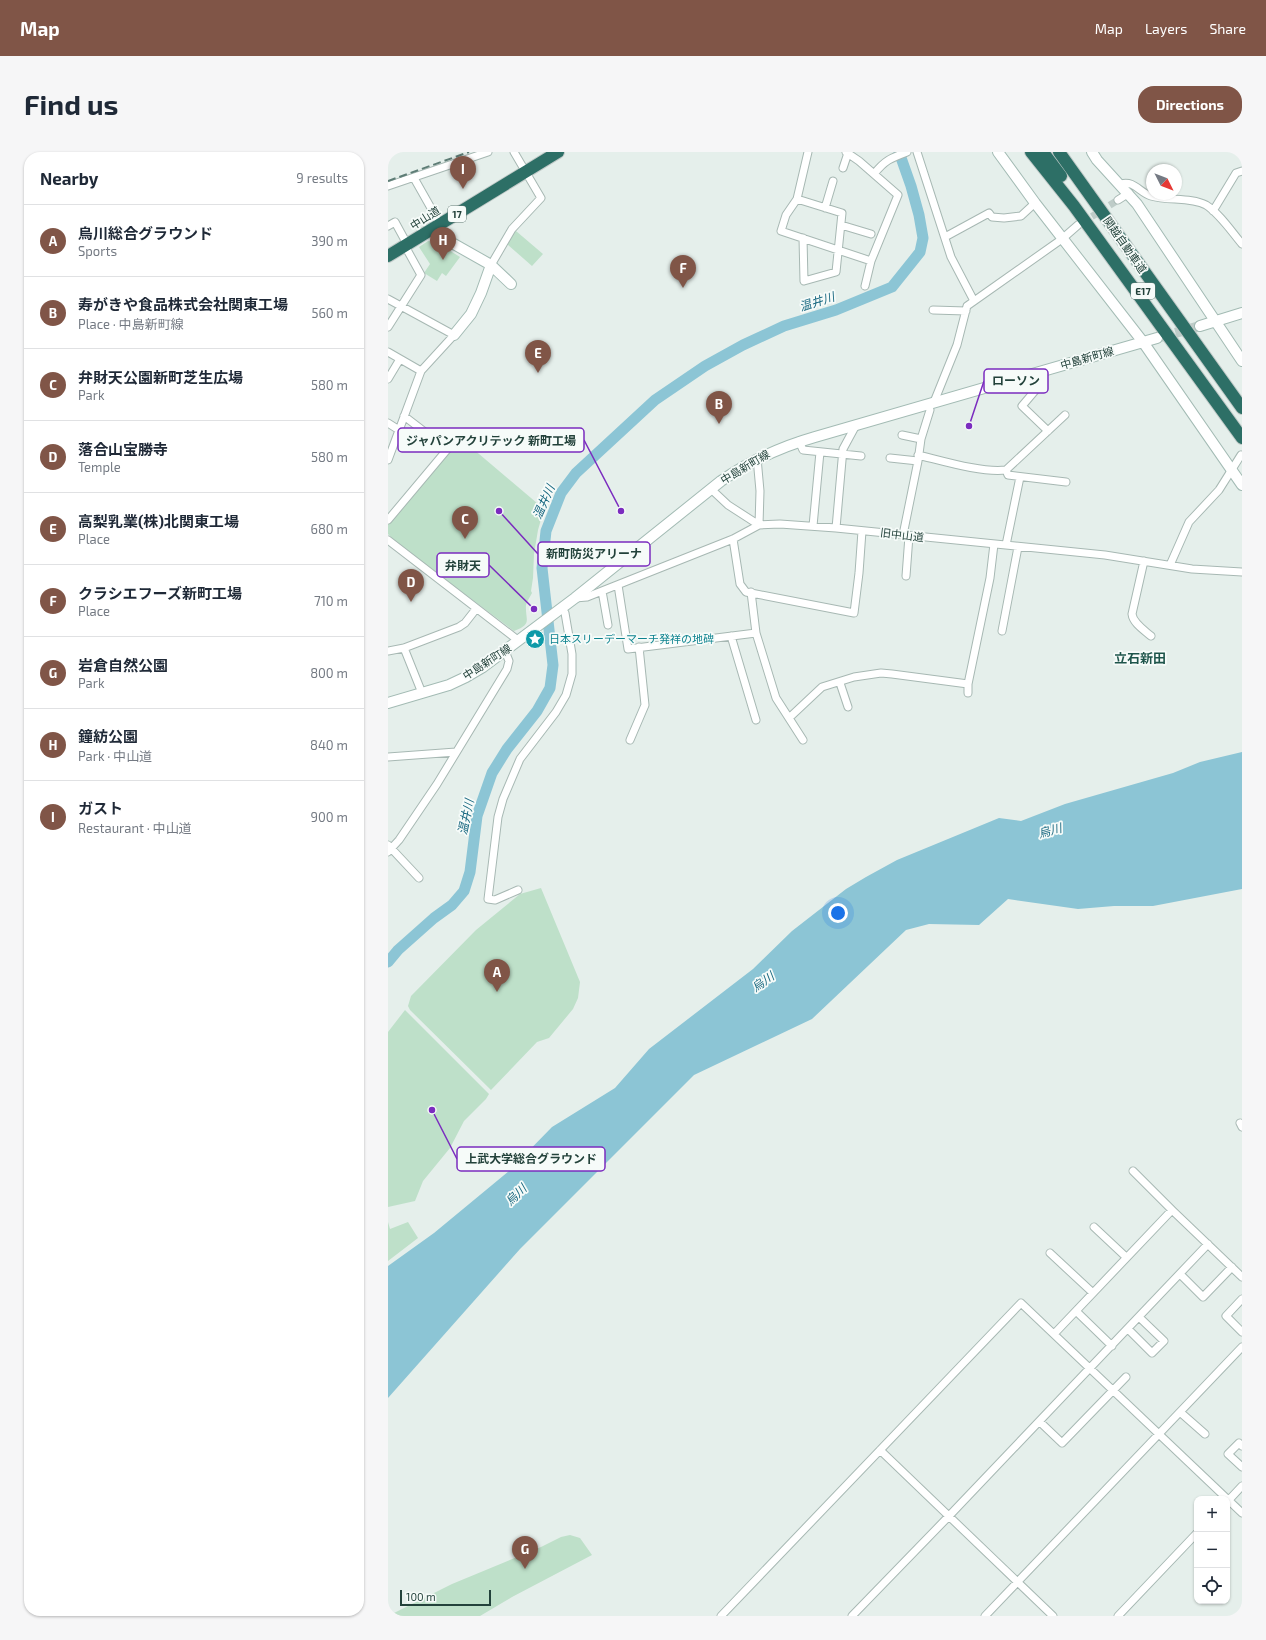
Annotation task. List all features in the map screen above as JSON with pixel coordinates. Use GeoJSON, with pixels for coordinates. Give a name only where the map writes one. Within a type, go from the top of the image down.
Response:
{"type":"FeatureCollection","features":[{"type":"Feature","properties":{"kind":"highway","name":"中山道"},"geometry":{"type":"LineString","coordinates":[[388,256],[558,152]]}},
{"type":"Feature","properties":{"kind":"highway"},"geometry":{"type":"LineString","coordinates":[[1031,152],[1078,213],[1242,438]]}},
{"type":"Feature","properties":{"kind":"highway","name":"関越自動車道"},"geometry":{"type":"LineString","coordinates":[[1043,152],[1242,432]]}},
{"type":"Feature","properties":{"kind":"highway","name":"関越自動車道"},"geometry":{"type":"LineString","coordinates":[[1059,152],[1242,408]]}},
{"type":"Feature","properties":{"kind":"main road"},"geometry":{"type":"LineString","coordinates":[[998,152],[1034,203],[1143,342],[1242,485]]}},
{"type":"Feature","properties":{"kind":"main road"},"geometry":{"type":"LineString","coordinates":[[1092,152],[1129,193],[1142,210],[1242,361]]}},
{"type":"Feature","properties":{"kind":"main road"},"geometry":{"type":"LineString","coordinates":[[436,227],[438,235],[491,265],[511,284]]}},
{"type":"Feature","properties":{"kind":"main road"},"geometry":{"type":"LineString","coordinates":[[454,335],[471,314],[481,293],[491,265]]}},
{"type":"Feature","properties":{"kind":"main road"},"geometry":{"type":"LineString","coordinates":[[1200,326],[1242,313]]}},
{"type":"Feature","properties":{"kind":"main road","name":"中島新町線"},"geometry":{"type":"LineString","coordinates":[[388,703],[466,678],[519,641],[575,598],[711,489],[731,474],[757,458],[799,441],[1156,338]]}},
{"type":"Feature","properties":{"kind":"street"},"geometry":{"type":"LineString","coordinates":[[388,186],[488,152]]}},
{"type":"Feature","properties":{"kind":"street"},"geometry":{"type":"LineString","coordinates":[[491,265],[512,229],[541,198],[514,152]]}},
{"type":"Feature","properties":{"kind":"street"},"geometry":{"type":"LineString","coordinates":[[808,152],[797,199],[786,215],[781,231],[871,261]]}},
{"type":"Feature","properties":{"kind":"street"},"geometry":{"type":"LineString","coordinates":[[874,174],[883,162],[907,152]]}},
{"type":"Feature","properties":{"kind":"street"},"geometry":{"type":"LineString","coordinates":[[917,152],[951,257],[974,300]]}},
{"type":"Feature","properties":{"kind":"street"},"geometry":{"type":"LineString","coordinates":[[843,168],[847,153],[898,195],[871,261],[865,286]]}},
{"type":"Feature","properties":{"kind":"street"},"geometry":{"type":"LineString","coordinates":[[1213,211],[1236,173],[1242,171]]}},
{"type":"Feature","properties":{"kind":"street"},"geometry":{"type":"LineString","coordinates":[[414,178],[436,227]]}},
{"type":"Feature","properties":{"kind":"street"},"geometry":{"type":"LineString","coordinates":[[825,208],[833,181]]}},
{"type":"Feature","properties":{"kind":"street"},"geometry":{"type":"LineString","coordinates":[[1121,184],[1126,182],[1131,183],[1149,196],[1162,199],[1197,202],[1205,205],[1213,211],[1242,244]]}},
{"type":"Feature","properties":{"kind":"street"},"geometry":{"type":"LineString","coordinates":[[1118,200],[1129,193]]}},
{"type":"Feature","properties":{"kind":"street"},"geometry":{"type":"LineString","coordinates":[[797,199],[842,213],[836,272],[804,281],[803,238]]}},
{"type":"Feature","properties":{"kind":"street"},"geometry":{"type":"LineString","coordinates":[[944,237],[989,213],[992,217],[1004,218],[1021,216],[1034,203]]}},
{"type":"Feature","properties":{"kind":"street"},"geometry":{"type":"LineString","coordinates":[[388,226],[395,222],[420,275],[388,327]]}},
{"type":"Feature","properties":{"kind":"street"},"geometry":{"type":"LineString","coordinates":[[841,225],[870,234]]}},
{"type":"Feature","properties":{"kind":"street"},"geometry":{"type":"LineString","coordinates":[[906,576],[906,536],[921,439],[931,403],[957,345],[967,306],[1062,239],[1078,225]]}},
{"type":"Feature","properties":{"kind":"street"},"geometry":{"type":"LineString","coordinates":[[388,299],[454,335],[421,371],[388,460]]}},
{"type":"Feature","properties":{"kind":"street"},"geometry":{"type":"LineString","coordinates":[[933,310],[966,311]]}},
{"type":"Feature","properties":{"kind":"street"},"geometry":{"type":"LineString","coordinates":[[388,352],[421,371]]}},
{"type":"Feature","properties":{"kind":"street"},"geometry":{"type":"LineString","coordinates":[[388,379],[400,359]]}},
{"type":"Feature","properties":{"kind":"street"},"geometry":{"type":"LineString","coordinates":[[1034,373],[1039,386],[1022,406],[1048,431]]}},
{"type":"Feature","properties":{"kind":"street"},"geometry":{"type":"LineString","coordinates":[[890,458],[918,458],[997,471],[1006,470],[1018,461],[1065,415]]}},
{"type":"Feature","properties":{"kind":"street"},"geometry":{"type":"LineString","coordinates":[[404,416],[447,449]]}},
{"type":"Feature","properties":{"kind":"street"},"geometry":{"type":"LineString","coordinates":[[388,423],[399,430]]}},
{"type":"Feature","properties":{"kind":"street"},"geometry":{"type":"LineString","coordinates":[[836,528],[842,454],[843,449],[856,425]]}},
{"type":"Feature","properties":{"kind":"street"},"geometry":{"type":"LineString","coordinates":[[902,434],[921,439]]}},
{"type":"Feature","properties":{"kind":"street"},"geometry":{"type":"LineString","coordinates":[[388,520],[456,439]]}},
{"type":"Feature","properties":{"kind":"street"},"geometry":{"type":"LineString","coordinates":[[799,441],[803,450],[861,456]]}},
{"type":"Feature","properties":{"kind":"street"},"geometry":{"type":"LineString","coordinates":[[813,526],[820,452]]}},
{"type":"Feature","properties":{"kind":"street"},"geometry":{"type":"LineString","coordinates":[[1170,565],[1189,522],[1219,490],[1241,455]]}},
{"type":"Feature","properties":{"kind":"street"},"geometry":{"type":"LineString","coordinates":[[757,458],[760,491],[759,525]]}},
{"type":"Feature","properties":{"kind":"street"},"geometry":{"type":"LineString","coordinates":[[1006,470],[1008,475],[1066,482]]}},
{"type":"Feature","properties":{"kind":"street"},"geometry":{"type":"LineString","coordinates":[[1006,545],[1020,477]]}},
{"type":"Feature","properties":{"kind":"street"},"geometry":{"type":"LineString","coordinates":[[711,489],[728,505],[759,525]]}},
{"type":"Feature","properties":{"kind":"street","name":"旧中山道"},"geometry":{"type":"LineString","coordinates":[[575,598],[587,597],[618,585],[733,539],[759,525],[780,524],[862,530],[906,536],[1105,555],[1192,569],[1242,572]]}},
{"type":"Feature","properties":{"kind":"street"},"geometry":{"type":"LineString","coordinates":[[733,539],[740,584],[746,592],[854,613],[862,530]]}},
{"type":"Feature","properties":{"kind":"street"},"geometry":{"type":"LineString","coordinates":[[388,540],[519,641]]}},
{"type":"Feature","properties":{"kind":"street"},"geometry":{"type":"LineString","coordinates":[[968,693],[968,684],[990,578],[994,544]]}},
{"type":"Feature","properties":{"kind":"street"},"geometry":{"type":"LineString","coordinates":[[1002,631],[1018,547]]}},
{"type":"Feature","properties":{"kind":"street"},"geometry":{"type":"LineString","coordinates":[[1144,561],[1132,618],[1151,636]]}},
{"type":"Feature","properties":{"kind":"street"},"geometry":{"type":"LineString","coordinates":[[618,585],[628,650],[639,647],[756,633]]}},
{"type":"Feature","properties":{"kind":"street"},"geometry":{"type":"LineString","coordinates":[[602,591],[608,625]]}},
{"type":"Feature","properties":{"kind":"street"},"geometry":{"type":"LineString","coordinates":[[751,592],[756,633],[776,698],[804,740]]}},
{"type":"Feature","properties":{"kind":"street"},"geometry":{"type":"LineString","coordinates":[[388,651],[404,648],[459,627],[465,623],[476,609]]}},
{"type":"Feature","properties":{"kind":"street"},"geometry":{"type":"LineString","coordinates":[[518,890],[495,900],[488,898],[498,817],[503,799],[520,759],[556,712],[566,695],[572,674],[572,654],[565,613],[560,609]]}},
{"type":"Feature","properties":{"kind":"street"},"geometry":{"type":"LineString","coordinates":[[731,636],[756,720]]}},
{"type":"Feature","properties":{"kind":"street"},"geometry":{"type":"LineString","coordinates":[[630,740],[645,705],[639,647]]}},
{"type":"Feature","properties":{"kind":"street"},"geometry":{"type":"LineString","coordinates":[[404,648],[422,693]]}},
{"type":"Feature","properties":{"kind":"street"},"geometry":{"type":"LineString","coordinates":[[419,878],[389,849],[437,784],[507,669],[509,661],[505,651]]}},
{"type":"Feature","properties":{"kind":"street"},"geometry":{"type":"LineString","coordinates":[[789,718],[822,688],[854,678],[881,673],[968,684]]}},
{"type":"Feature","properties":{"kind":"street"},"geometry":{"type":"LineString","coordinates":[[840,683],[848,708]]}},
{"type":"Feature","properties":{"kind":"street"},"geometry":{"type":"LineString","coordinates":[[388,757],[456,752]]}},
{"type":"Feature","properties":{"kind":"street"},"geometry":{"type":"LineString","coordinates":[[1133,1171],[1242,1277]]}},
{"type":"Feature","properties":{"kind":"street"},"geometry":{"type":"LineString","coordinates":[[1054,1334],[1172,1210]]}},
{"type":"Feature","properties":{"kind":"street"},"geometry":{"type":"LineString","coordinates":[[1094,1227],[1126,1257]]}},
{"type":"Feature","properties":{"kind":"street"},"geometry":{"type":"LineString","coordinates":[[852,1616],[1090,1370],[1208,1244]]}},
{"type":"Feature","properties":{"kind":"street"},"geometry":{"type":"LineString","coordinates":[[1050,1253],[1093,1293]]}},
{"type":"Feature","properties":{"kind":"street"},"geometry":{"type":"LineString","coordinates":[[1180,1274],[1203,1297],[1232,1267]]}},
{"type":"Feature","properties":{"kind":"street"},"geometry":{"type":"LineString","coordinates":[[1242,1299],[1226,1316],[1242,1332]]}},
{"type":"Feature","properties":{"kind":"street"},"geometry":{"type":"LineString","coordinates":[[720,1616],[1021,1303],[1223,1496]]}},
{"type":"Feature","properties":{"kind":"street"},"geometry":{"type":"LineString","coordinates":[[1076,1312],[1112,1346]]}},
{"type":"Feature","properties":{"kind":"street"},"geometry":{"type":"LineString","coordinates":[[1128,1329],[1152,1353],[1164,1341],[1139,1317]]}},
{"type":"Feature","properties":{"kind":"street"},"geometry":{"type":"LineString","coordinates":[[985,1616],[1242,1347]]}},
{"type":"Feature","properties":{"kind":"street"},"geometry":{"type":"LineString","coordinates":[[1040,1422],[1062,1442],[1126,1377]]}},
{"type":"Feature","properties":{"kind":"street"},"geometry":{"type":"LineString","coordinates":[[1180,1412],[1205,1434]]}},
{"type":"Feature","properties":{"kind":"street"},"geometry":{"type":"LineString","coordinates":[[1242,1446],[1239,1443],[1228,1454],[1242,1467]]}},
{"type":"Feature","properties":{"kind":"street"},"geometry":{"type":"LineString","coordinates":[[880,1450],[1053,1616]]}},
{"type":"Feature","properties":{"kind":"street"},"geometry":{"type":"LineString","coordinates":[[1230,1499],[1242,1486]]}},
{"type":"Feature","properties":{"kind":"street"},"geometry":{"type":"LineString","coordinates":[[1230,1503],[1242,1513]]}},
{"type":"Feature","properties":{"kind":"street"},"geometry":{"type":"LineString","coordinates":[[1118,1616],[1194,1536]]}},
{"type":"Feature","properties":{"kind":"green space"},"geometry":{"type":"Polygon","coordinates":[[[514,231],[516,231],[543,254],[532,266],[507,244],[514,231]]]}},
{"type":"Feature","properties":{"kind":"green space"},"geometry":{"type":"Polygon","coordinates":[[[428,241],[436,242],[460,257],[446,276],[442,273],[437,281],[424,273],[430,264],[419,247],[428,241]]]}},
{"type":"Feature","properties":{"kind":"green space"},"geometry":{"type":"Polygon","coordinates":[[[459,437],[544,509],[538,530],[534,554],[532,593],[526,605],[527,621],[524,626],[514,631],[398,544],[388,534],[388,523],[459,437]]]}},
{"type":"Feature","properties":{"kind":"green space"},"geometry":{"type":"Polygon","coordinates":[[[541,888],[580,982],[578,998],[573,1009],[549,1038],[537,1042],[491,1090],[410,1010],[408,1006],[411,996],[476,930],[520,894],[541,888]]]}},
{"type":"Feature","properties":{"kind":"green space"},"geometry":{"type":"Polygon","coordinates":[[[405,1010],[489,1094],[464,1121],[450,1148],[423,1181],[415,1201],[388,1207],[388,1032],[405,1010]]]}},
{"type":"Feature","properties":{"kind":"green space"},"geometry":{"type":"Polygon","coordinates":[[[388,1222],[390,1229],[408,1222],[418,1238],[388,1261],[388,1222]]]}},
{"type":"Feature","properties":{"kind":"green space"},"geometry":{"type":"Polygon","coordinates":[[[570,1535],[580,1538],[592,1555],[512,1597],[480,1616],[388,1616],[452,1584],[541,1547],[561,1537],[570,1535]]]}},
{"type":"Feature","properties":{"kind":"water","name":"烏川"},"geometry":{"type":"Polygon","coordinates":[[[1242,752],[1242,889],[1153,906],[1114,906],[1078,909],[1008,899],[979,925],[929,924],[906,930],[812,1019],[694,1075],[520,1249],[388,1398],[388,1266],[434,1233],[509,1171],[552,1127],[615,1088],[649,1049],[753,969],[792,931],[846,889],[897,860],[999,818],[1021,821],[1065,804],[1173,773],[1200,762],[1242,752]]]}},
{"type":"Feature","properties":{"kind":"waterway","name":"温井川"},"geometry":{"type":"LineString","coordinates":[[388,962],[398,950],[434,918],[452,905],[464,891],[470,872],[477,816],[492,773],[507,749],[537,711],[550,688],[553,665],[542,568],[546,531],[561,493],[576,473],[655,400],[705,366],[743,345],[784,326],[836,310],[892,287],[920,252],[923,238],[919,215],[911,186],[899,152]]}},
{"type":"Feature","properties":{"kind":"tunnel"},"geometry":{"type":"LineString","coordinates":[[1083,222],[1118,200]]}},
{"type":"Feature","properties":{"kind":"tunnel"},"geometry":{"type":"LineString","coordinates":[[1161,337],[1200,326]]}},
{"type":"Feature","properties":{"kind":"railway"},"geometry":{"type":"LineString","coordinates":[[388,181],[469,152]]}},
{"type":"Feature","properties":{"kind":"place","name":"ガスト"},"geometry":{"type":"Point","coordinates":[463,189]}},
{"type":"Feature","properties":{"kind":"place","name":"鐘紡公園"},"geometry":{"type":"Point","coordinates":[443,260]}},
{"type":"Feature","properties":{"kind":"place","name":"クラシエフーズ新町工場"},"geometry":{"type":"Point","coordinates":[683,288]}},
{"type":"Feature","properties":{"kind":"place","name":"高梨乳業(株)北関東工場"},"geometry":{"type":"Point","coordinates":[538,373]}},
{"type":"Feature","properties":{"kind":"place","name":"寿がきや食品株式会社関東工場"},"geometry":{"type":"Point","coordinates":[719,424]}},
{"type":"Feature","properties":{"kind":"place","name":"ローソン"},"geometry":{"type":"Point","coordinates":[969,426]}},
{"type":"Feature","properties":{"kind":"place","name":"新町防災アリーナ"},"geometry":{"type":"Point","coordinates":[499,511]}},
{"type":"Feature","properties":{"kind":"place","name":"ジャパンアクリテック 新町工場"},"geometry":{"type":"Point","coordinates":[621,511]}},
{"type":"Feature","properties":{"kind":"place","name":"弁財天公園新町芝生広場"},"geometry":{"type":"Point","coordinates":[465,539]}},
{"type":"Feature","properties":{"kind":"place","name":"落合山宝勝寺"},"geometry":{"type":"Point","coordinates":[411,602]}},
{"type":"Feature","properties":{"kind":"place","name":"弁財天"},"geometry":{"type":"Point","coordinates":[534,609]}},
{"type":"Feature","properties":{"kind":"place","name":"日本スリーデーマーチ発祥の地碑"},"geometry":{"type":"Point","coordinates":[535,639]}},
{"type":"Feature","properties":{"kind":"place","name":"烏川総合グラウンド"},"geometry":{"type":"Point","coordinates":[497,992]}},
{"type":"Feature","properties":{"kind":"place","name":"上武大学総合グラウンド"},"geometry":{"type":"Point","coordinates":[432,1110]}},
{"type":"Feature","properties":{"kind":"place","name":"岩倉自然公園"},"geometry":{"type":"Point","coordinates":[525,1569]}},
{"type":"Feature","properties":{"kind":"district","name":"立石新田"},"geometry":{"type":"Point","coordinates":[1140,658]}}]}
